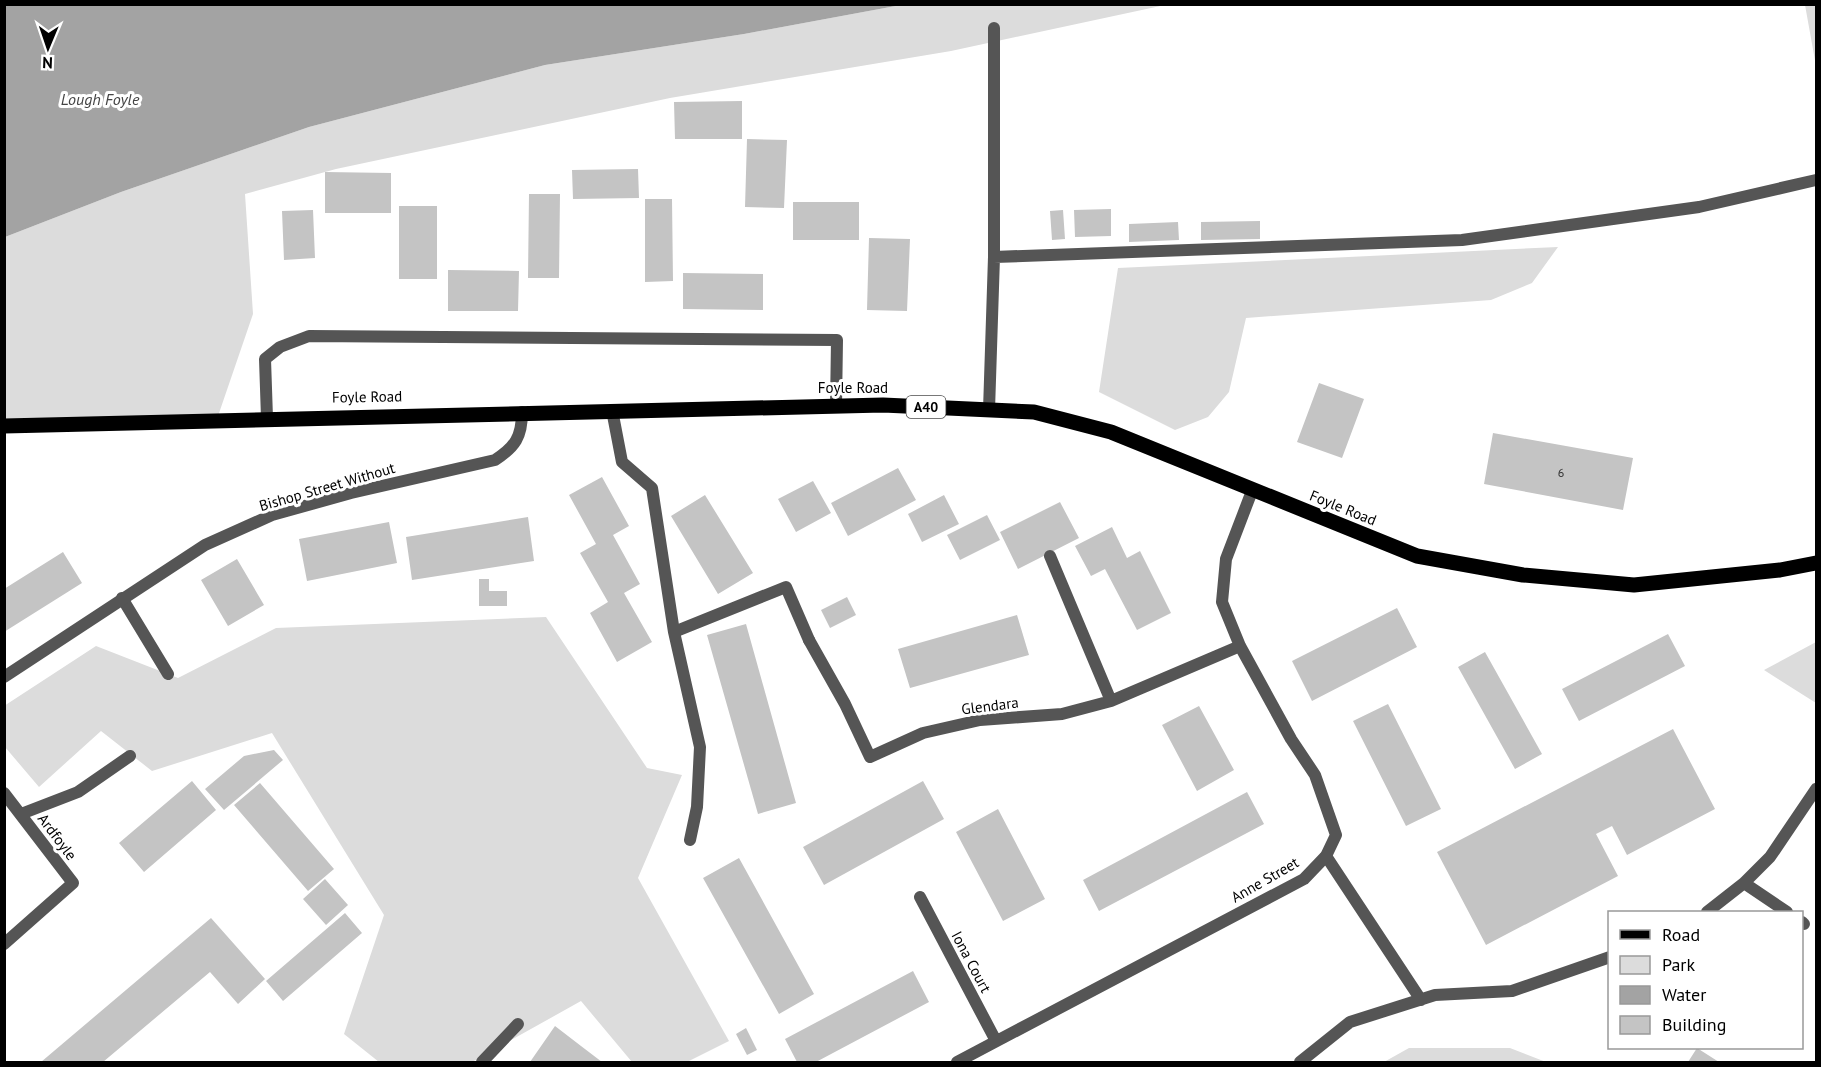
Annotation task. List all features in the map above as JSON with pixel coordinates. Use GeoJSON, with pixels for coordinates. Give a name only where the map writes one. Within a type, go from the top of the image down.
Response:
{"type":"FeatureCollection","features":[{"type":"Feature","properties":{"kind":"main road","name":"Foyle Road"},"geometry":{"type":"LineString","coordinates":[[4,426],[883,405],[1035,412],[1111,432],[1416,556],[1523,575],[1634,585],[1780,570],[1816,563]]}},
{"type":"Feature","properties":{"kind":"street"},"geometry":{"type":"LineString","coordinates":[[989,410],[994,257],[994,28]]}},
{"type":"Feature","properties":{"kind":"street"},"geometry":{"type":"LineString","coordinates":[[994,257],[1462,240],[1699,207],[1816,180]]}},
{"type":"Feature","properties":{"kind":"street"},"geometry":{"type":"LineString","coordinates":[[267,418],[265,358],[280,347],[309,336],[837,340],[836,406]]}},
{"type":"Feature","properties":{"kind":"street"},"geometry":{"type":"LineString","coordinates":[[612,410],[622,462],[652,488],[674,633],[700,747],[697,807],[690,840]]}},
{"type":"Feature","properties":{"kind":"street","name":"Bishop Street Without"},"geometry":{"type":"LineString","coordinates":[[4,677],[205,545],[272,515],[351,493],[495,460],[512,449],[522,427],[522,412]]}},
{"type":"Feature","properties":{"kind":"street","name":"Anne Street"},"geometry":{"type":"LineString","coordinates":[[957,1062],[1304,879],[1326,856],[1336,835],[1315,775],[1291,740],[1240,646],[1222,602],[1226,559],[1252,491]]}},
{"type":"Feature","properties":{"kind":"street"},"geometry":{"type":"LineString","coordinates":[[1050,556],[1111,701]]}},
{"type":"Feature","properties":{"kind":"street","name":"Glendara"},"geometry":{"type":"LineString","coordinates":[[674,633],[786,587],[809,640],[845,704],[870,757],[922,733],[980,720],[1062,714],[1111,701],[1240,646]]}},
{"type":"Feature","properties":{"kind":"street"},"geometry":{"type":"LineString","coordinates":[[122,598],[168,674]]}},
{"type":"Feature","properties":{"kind":"street"},"geometry":{"type":"LineString","coordinates":[[21,814],[78,792],[130,756]]}},
{"type":"Feature","properties":{"kind":"street"},"geometry":{"type":"LineString","coordinates":[[1708,911],[1744,883],[1770,857],[1816,789]]}},
{"type":"Feature","properties":{"kind":"street","name":"Ardfoyle"},"geometry":{"type":"LineString","coordinates":[[4,793],[73,883],[4,944]]}},
{"type":"Feature","properties":{"kind":"street"},"geometry":{"type":"LineString","coordinates":[[1326,856],[1420,1000]]}},
{"type":"Feature","properties":{"kind":"street"},"geometry":{"type":"LineString","coordinates":[[1744,883],[1786,911]]}},
{"type":"Feature","properties":{"kind":"street","name":"Iona Court"},"geometry":{"type":"LineString","coordinates":[[920,897],[996,1041]]}},
{"type":"Feature","properties":{"kind":"street"},"geometry":{"type":"LineString","coordinates":[[1300,1062],[1350,1023],[1435,995],[1512,991],[1608,958]]}},
{"type":"Feature","properties":{"kind":"street"},"geometry":{"type":"LineString","coordinates":[[482,1062],[518,1024]]}},
{"type":"Feature","properties":{"kind":"green space"},"geometry":{"type":"Polygon","coordinates":[[[901,5],[1165,5],[951,51],[670,98],[336,169],[245,194],[253,314],[217,419],[5,426],[5,237],[121,192],[309,127],[545,65],[744,34],[901,5]]]}},
{"type":"Feature","properties":{"kind":"green space"},"geometry":{"type":"Polygon","coordinates":[[[1805,5],[1816,5],[1816,66],[1805,5]]]}},
{"type":"Feature","properties":{"kind":"green space"},"geometry":{"type":"Polygon","coordinates":[[[1558,247],[1532,283],[1491,300],[1246,318],[1229,392],[1208,417],[1175,430],[1099,392],[1118,268],[1558,247]]]}},
{"type":"Feature","properties":{"kind":"green space"},"geometry":{"type":"Polygon","coordinates":[[[546,617],[647,768],[682,775],[638,878],[729,1041],[687,1062],[632,1062],[581,1001],[472,1062],[379,1062],[344,1034],[384,915],[272,733],[152,771],[101,731],[39,787],[5,747],[4,706],[96,646],[178,678],[276,628],[546,617]]]}},
{"type":"Feature","properties":{"kind":"green space"},"geometry":{"type":"Polygon","coordinates":[[[1816,642],[1816,703],[1764,670],[1816,642]]]}},
{"type":"Feature","properties":{"kind":"green space"},"geometry":{"type":"Polygon","coordinates":[[[1409,1048],[1510,1048],[1546,1062],[1384,1062],[1409,1048]]]}},
{"type":"Feature","properties":{"kind":"water","name":"Lough Foyle"},"geometry":{"type":"Polygon","coordinates":[[[5,4],[901,5],[744,34],[545,65],[309,127],[121,192],[5,237],[5,4]]]}},
{"type":"Feature","properties":{"kind":"building"},"geometry":{"type":"Polygon","coordinates":[[[742,101],[742,139],[675,139],[674,102],[742,101]]]}},
{"type":"Feature","properties":{"kind":"building"},"geometry":{"type":"Polygon","coordinates":[[[747,139],[787,140],[784,208],[745,207],[747,139]]]}},
{"type":"Feature","properties":{"kind":"building"},"geometry":{"type":"Polygon","coordinates":[[[638,169],[639,198],[573,199],[572,170],[638,169]]]}},
{"type":"Feature","properties":{"kind":"building"},"geometry":{"type":"Polygon","coordinates":[[[325,172],[391,173],[391,213],[325,213],[325,172]]]}},
{"type":"Feature","properties":{"kind":"building"},"geometry":{"type":"Polygon","coordinates":[[[529,194],[560,194],[559,278],[528,278],[529,194]]]}},
{"type":"Feature","properties":{"kind":"building"},"geometry":{"type":"Polygon","coordinates":[[[645,199],[672,199],[673,281],[645,282],[645,199]]]}},
{"type":"Feature","properties":{"kind":"building"},"geometry":{"type":"Polygon","coordinates":[[[793,202],[859,202],[859,240],[793,240],[793,202]]]}},
{"type":"Feature","properties":{"kind":"building"},"geometry":{"type":"Polygon","coordinates":[[[399,206],[437,206],[437,279],[399,279],[399,206]]]}},
{"type":"Feature","properties":{"kind":"building"},"geometry":{"type":"Polygon","coordinates":[[[1111,209],[1111,236],[1075,237],[1074,210],[1111,209]]]}},
{"type":"Feature","properties":{"kind":"building"},"geometry":{"type":"Polygon","coordinates":[[[313,210],[315,258],[284,260],[282,211],[313,210]]]}},
{"type":"Feature","properties":{"kind":"building"},"geometry":{"type":"Polygon","coordinates":[[[1063,210],[1065,239],[1052,240],[1050,211],[1063,210]]]}},
{"type":"Feature","properties":{"kind":"building"},"geometry":{"type":"Polygon","coordinates":[[[1260,221],[1260,239],[1201,240],[1201,222],[1260,221]]]}},
{"type":"Feature","properties":{"kind":"building"},"geometry":{"type":"Polygon","coordinates":[[[1178,222],[1179,240],[1129,242],[1129,224],[1178,222]]]}},
{"type":"Feature","properties":{"kind":"building"},"geometry":{"type":"Polygon","coordinates":[[[869,238],[910,239],[907,311],[867,310],[869,238]]]}},
{"type":"Feature","properties":{"kind":"building"},"geometry":{"type":"Polygon","coordinates":[[[448,270],[519,271],[518,311],[448,311],[448,270]]]}},
{"type":"Feature","properties":{"kind":"building"},"geometry":{"type":"Polygon","coordinates":[[[683,273],[763,274],[763,310],[683,309],[683,273]]]}},
{"type":"Feature","properties":{"kind":"building"},"geometry":{"type":"Polygon","coordinates":[[[1319,383],[1364,399],[1342,458],[1297,442],[1319,383]]]}},
{"type":"Feature","properties":{"kind":"building"},"geometry":{"type":"Polygon","coordinates":[[[1493,433],[1633,458],[1623,510],[1484,484],[1493,433]]]}},
{"type":"Feature","properties":{"kind":"building"},"geometry":{"type":"Polygon","coordinates":[[[898,468],[916,500],[848,536],[831,503],[898,468]]]}},
{"type":"Feature","properties":{"kind":"building"},"geometry":{"type":"Polygon","coordinates":[[[602,477],[629,526],[613,535],[640,584],[624,593],[652,642],[617,662],[590,613],[608,602],[580,553],[596,544],[569,495],[602,477]]]}},
{"type":"Feature","properties":{"kind":"building"},"geometry":{"type":"Polygon","coordinates":[[[813,481],[831,513],[796,532],[778,499],[813,481]]]}},
{"type":"Feature","properties":{"kind":"building"},"geometry":{"type":"Polygon","coordinates":[[[705,495],[753,573],[718,594],[671,516],[705,495]]]}},
{"type":"Feature","properties":{"kind":"building"},"geometry":{"type":"Polygon","coordinates":[[[944,495],[959,524],[922,542],[908,514],[944,495]]]}},
{"type":"Feature","properties":{"kind":"building"},"geometry":{"type":"Polygon","coordinates":[[[1060,502],[1079,538],[1018,569],[1000,532],[1060,502]]]}},
{"type":"Feature","properties":{"kind":"building"},"geometry":{"type":"Polygon","coordinates":[[[987,515],[1000,540],[960,560],[947,535],[987,515]]]}},
{"type":"Feature","properties":{"kind":"building"},"geometry":{"type":"Polygon","coordinates":[[[528,517],[534,561],[412,580],[406,537],[528,517]]]}},
{"type":"Feature","properties":{"kind":"building"},"geometry":{"type":"Polygon","coordinates":[[[389,522],[397,563],[307,581],[299,539],[389,522]]]}},
{"type":"Feature","properties":{"kind":"building"},"geometry":{"type":"Polygon","coordinates":[[[1112,527],[1127,558],[1140,551],[1171,613],[1137,630],[1105,569],[1091,576],[1075,546],[1112,527]]]}},
{"type":"Feature","properties":{"kind":"building"},"geometry":{"type":"Polygon","coordinates":[[[63,552],[82,583],[4,632],[4,589],[63,552]]]}},
{"type":"Feature","properties":{"kind":"building"},"geometry":{"type":"Polygon","coordinates":[[[237,559],[264,605],[228,626],[201,580],[237,559]]]}},
{"type":"Feature","properties":{"kind":"building"},"geometry":{"type":"Polygon","coordinates":[[[479,579],[489,579],[489,591],[507,591],[507,606],[479,606],[479,579]]]}},
{"type":"Feature","properties":{"kind":"building"},"geometry":{"type":"Polygon","coordinates":[[[847,597],[856,615],[830,628],[821,610],[847,597]]]}},
{"type":"Feature","properties":{"kind":"building"},"geometry":{"type":"Polygon","coordinates":[[[1397,608],[1417,647],[1312,701],[1292,661],[1397,608]]]}},
{"type":"Feature","properties":{"kind":"building"},"geometry":{"type":"Polygon","coordinates":[[[1017,615],[1029,655],[910,688],[898,649],[1017,615]]]}},
{"type":"Feature","properties":{"kind":"building"},"geometry":{"type":"Polygon","coordinates":[[[746,624],[796,803],[758,814],[707,635],[746,624]]]}},
{"type":"Feature","properties":{"kind":"building"},"geometry":{"type":"Polygon","coordinates":[[[1668,634],[1685,666],[1579,721],[1562,689],[1668,634]]]}},
{"type":"Feature","properties":{"kind":"building"},"geometry":{"type":"Polygon","coordinates":[[[1485,652],[1542,754],[1515,769],[1458,667],[1485,652]]]}},
{"type":"Feature","properties":{"kind":"building"},"geometry":{"type":"Polygon","coordinates":[[[1388,704],[1441,809],[1406,826],[1353,721],[1388,704]]]}},
{"type":"Feature","properties":{"kind":"building"},"geometry":{"type":"Polygon","coordinates":[[[1199,706],[1234,770],[1197,791],[1162,725],[1199,706]]]}},
{"type":"Feature","properties":{"kind":"building"},"geometry":{"type":"Polygon","coordinates":[[[1673,729],[1715,809],[1627,855],[1612,826],[1596,834],[1618,876],[1486,945],[1437,852],[1673,729]]]}},
{"type":"Feature","properties":{"kind":"building"},"geometry":{"type":"Polygon","coordinates":[[[274,750],[283,760],[224,810],[205,789],[244,756],[274,750]]]}},
{"type":"Feature","properties":{"kind":"building"},"geometry":{"type":"Polygon","coordinates":[[[192,781],[216,810],[144,872],[119,843],[192,781]]]}},
{"type":"Feature","properties":{"kind":"building"},"geometry":{"type":"Polygon","coordinates":[[[923,781],[944,819],[824,885],[803,847],[923,781]]]}},
{"type":"Feature","properties":{"kind":"building"},"geometry":{"type":"Polygon","coordinates":[[[260,783],[334,869],[308,891],[234,805],[260,783]]]}},
{"type":"Feature","properties":{"kind":"building"},"geometry":{"type":"Polygon","coordinates":[[[1247,792],[1264,824],[1099,911],[1083,880],[1247,792]]]}},
{"type":"Feature","properties":{"kind":"building"},"geometry":{"type":"Polygon","coordinates":[[[998,809],[1045,899],[1003,921],[956,832],[998,809]]]}},
{"type":"Feature","properties":{"kind":"building"},"geometry":{"type":"Polygon","coordinates":[[[739,858],[814,994],[779,1014],[703,878],[739,858]]]}},
{"type":"Feature","properties":{"kind":"building"},"geometry":{"type":"Polygon","coordinates":[[[325,879],[348,905],[326,925],[303,899],[325,879]]]}},
{"type":"Feature","properties":{"kind":"building"},"geometry":{"type":"Polygon","coordinates":[[[345,913],[362,933],[283,1001],[266,981],[345,913]]]}},
{"type":"Feature","properties":{"kind":"building"},"geometry":{"type":"Polygon","coordinates":[[[211,918],[265,979],[238,1004],[210,972],[103,1062],[41,1062],[211,918]]]}},
{"type":"Feature","properties":{"kind":"building"},"geometry":{"type":"Polygon","coordinates":[[[913,971],[929,1002],[816,1062],[797,1062],[785,1039],[913,971]]]}},
{"type":"Feature","properties":{"kind":"building"},"geometry":{"type":"Polygon","coordinates":[[[555,1026],[581,1046],[602,1062],[530,1062],[555,1026]]]}},
{"type":"Feature","properties":{"kind":"building"},"geometry":{"type":"Polygon","coordinates":[[[746,1028],[757,1050],[747,1055],[736,1034],[746,1028]]]}},
{"type":"Feature","properties":{"kind":"building"},"geometry":{"type":"Polygon","coordinates":[[[1699,1049],[1719,1062],[1688,1062],[1699,1049]]]}}]}
